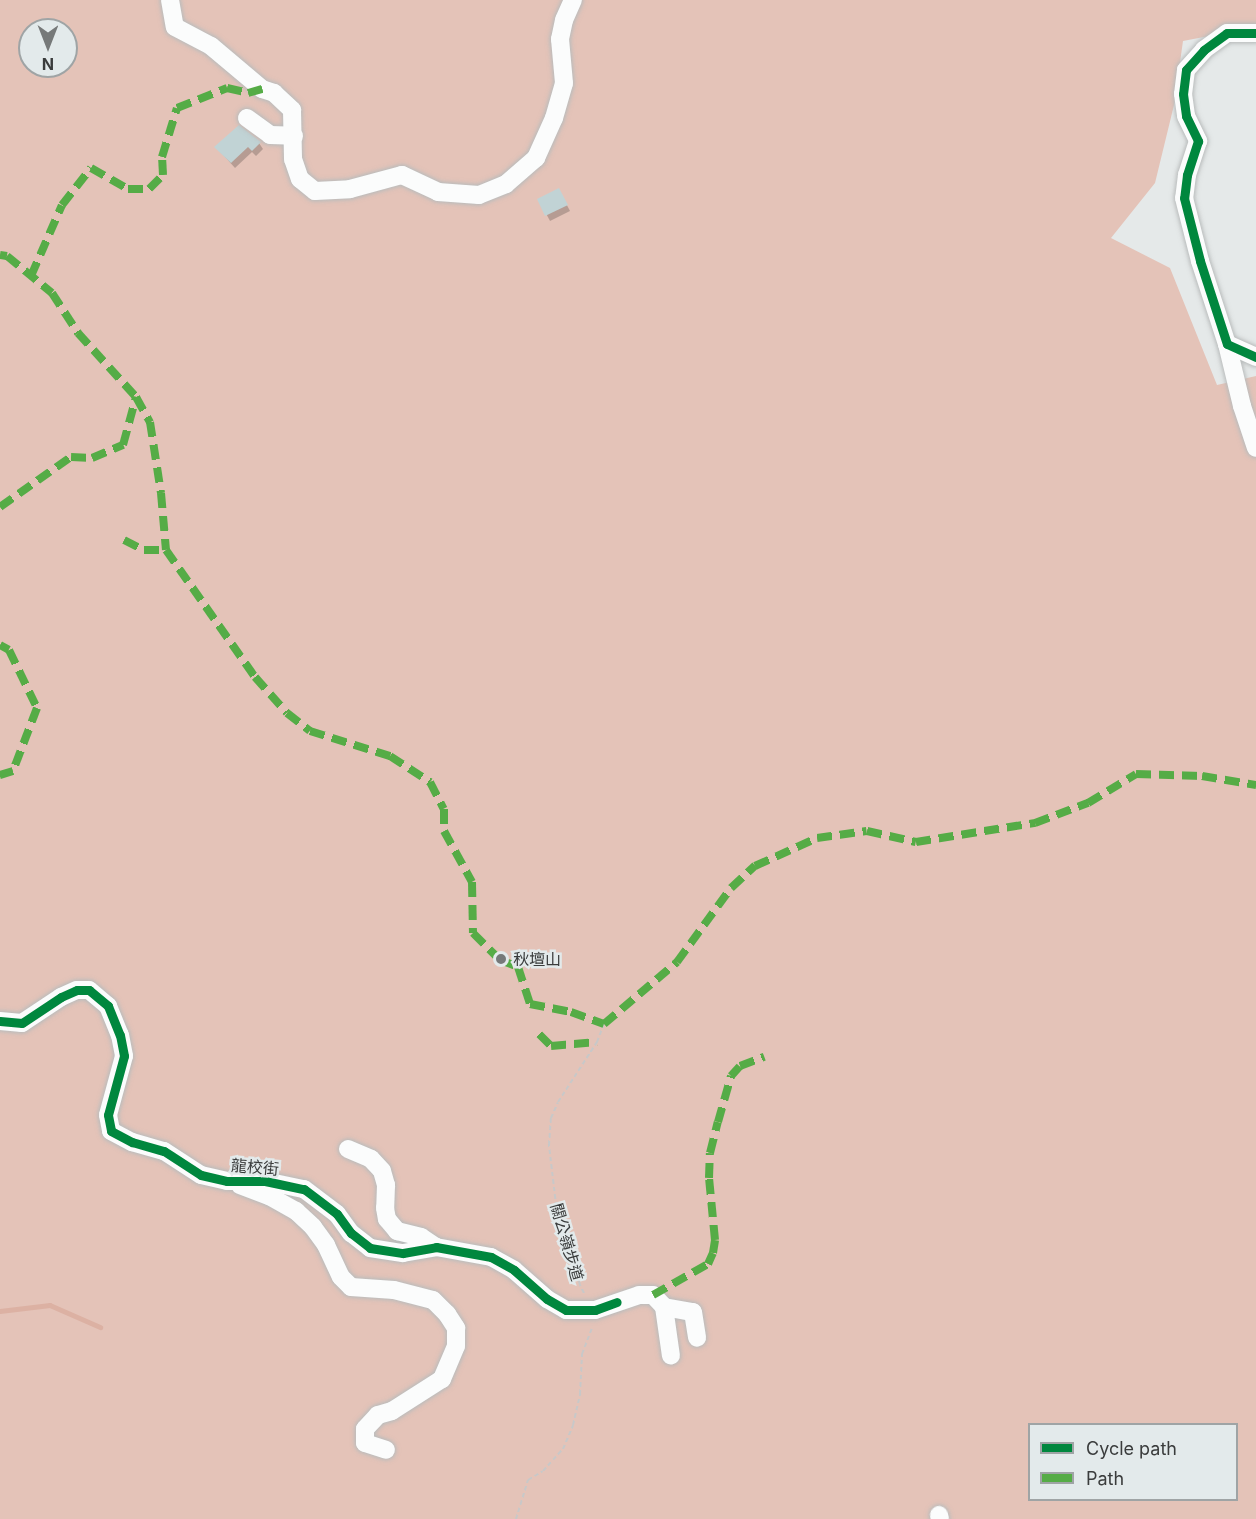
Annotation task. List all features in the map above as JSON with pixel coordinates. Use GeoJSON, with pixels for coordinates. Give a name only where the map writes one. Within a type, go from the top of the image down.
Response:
{"type":"FeatureCollection","features":[{"type":"Feature","properties":{"kind":"street"},"geometry":{"type":"LineString","coordinates":[[170,0],[175,27],[211,46],[262,89],[274,93],[292,110],[293,159],[300,179],[315,191],[350,189],[402,175],[438,192],[479,195],[506,184],[536,158],[555,118],[564,83],[560,39],[564,20],[573,0]]}},
{"type":"Feature","properties":{"kind":"street"},"geometry":{"type":"LineString","coordinates":[[1256,33],[1227,33],[1204,50],[1186,70],[1183,94],[1186,116],[1198,141],[1186,175],[1184,198],[1200,261],[1227,344],[1242,406],[1256,448]]}},
{"type":"Feature","properties":{"kind":"street"},"geometry":{"type":"LineString","coordinates":[[247,118],[270,135],[294,136]]}},
{"type":"Feature","properties":{"kind":"street"},"geometry":{"type":"LineString","coordinates":[[1227,344],[1256,357]]}},
{"type":"Feature","properties":{"kind":"street","name":"龍校街"},"geometry":{"type":"LineString","coordinates":[[0,1021],[22,1023],[77,990],[89,990],[108,1006],[120,1035],[124,1056],[108,1115],[111,1131],[132,1142],[164,1151],[201,1175],[227,1180],[265,1181],[304,1189],[337,1214],[351,1233],[370,1248],[403,1253],[436,1247],[491,1257],[514,1270],[548,1299],[566,1310],[595,1310],[639,1295],[653,1295],[664,1307]]}},
{"type":"Feature","properties":{"kind":"street"},"geometry":{"type":"LineString","coordinates":[[348,1149],[371,1159],[382,1171],[386,1185],[387,1219],[397,1231],[421,1236],[436,1247]]}},
{"type":"Feature","properties":{"kind":"street"},"geometry":{"type":"LineString","coordinates":[[227,1180],[269,1196],[296,1211],[313,1227],[326,1245],[341,1277],[351,1287],[394,1290],[433,1300],[447,1314],[456,1328],[456,1346],[442,1379],[392,1411],[378,1414],[365,1429],[365,1443],[386,1450]]}},
{"type":"Feature","properties":{"kind":"street"},"geometry":{"type":"LineString","coordinates":[[671,1356],[664,1307],[693,1312],[696,1338]]}},
{"type":"Feature","properties":{"kind":"path"},"geometry":{"type":"LineString","coordinates":[[516,1519],[528,1480],[543,1471],[563,1449],[573,1425],[580,1394],[582,1354],[592,1330],[595,1310]]}},
{"type":"Feature","properties":{"kind":"shaded area"},"geometry":{"type":"Polygon","coordinates":[[[0,0],[1256,0],[1256,27],[1183,41],[1174,105],[1155,183],[1111,238],[1170,268],[1217,385],[1256,376],[1256,1519],[0,1519],[0,0]]]}},
{"type":"Feature","properties":{"kind":"building"},"geometry":{"type":"Polygon","coordinates":[[[239,125],[261,142],[252,151],[248,147],[231,163],[214,147],[239,125]]]}},
{"type":"Feature","properties":{"kind":"building"},"geometry":{"type":"Polygon","coordinates":[[[559,188],[568,205],[545,216],[537,199],[559,188]]]}},
{"type":"Feature","properties":{"kind":"waterway"},"geometry":{"type":"LineString","coordinates":[[0,1311],[50,1305],[100,1327]]}},
{"type":"Feature","properties":{"kind":"marked path"},"geometry":{"type":"LineString","coordinates":[[31,276],[62,205],[91,168],[128,189],[149,189],[163,175],[162,157],[177,108],[227,88],[248,93],[262,89]]}},
{"type":"Feature","properties":{"kind":"marked path"},"geometry":{"type":"LineString","coordinates":[[0,255],[7,256],[52,293],[78,333],[136,397],[150,422],[161,493],[166,550],[255,677],[287,713],[310,731],[390,756],[430,782],[444,809],[444,831],[472,882],[473,933],[500,960],[518,967],[530,1004],[571,1012],[604,1024],[677,962],[731,888],[755,866],[817,838],[867,831],[916,842],[1035,823],[1088,803],[1136,774],[1202,776],[1256,785]]}},
{"type":"Feature","properties":{"kind":"marked path"},"geometry":{"type":"LineString","coordinates":[[0,507],[71,457],[92,458],[123,445],[136,397]]}},
{"type":"Feature","properties":{"kind":"marked path"},"geometry":{"type":"LineString","coordinates":[[124,540],[144,550],[166,550]]}},
{"type":"Feature","properties":{"kind":"marked path"},"geometry":{"type":"LineString","coordinates":[[0,645],[9,650],[37,708],[13,771],[0,775]]}},
{"type":"Feature","properties":{"kind":"marked path"},"geometry":{"type":"LineString","coordinates":[[539,1034],[551,1046],[597,1042]]}},
{"type":"Feature","properties":{"kind":"marked path"},"geometry":{"type":"LineString","coordinates":[[653,1295],[708,1264],[715,1240],[709,1178],[710,1153],[718,1122],[731,1076],[740,1066],[764,1057]]}},
{"type":"Feature","properties":{"kind":"cycle path"},"geometry":{"type":"LineString","coordinates":[[1256,33],[1227,33],[1204,50],[1186,70],[1183,94],[1186,116],[1198,141],[1187,175],[1184,198],[1200,261],[1227,344],[1256,357]]}},
{"type":"Feature","properties":{"kind":"cycle path"},"geometry":{"type":"LineString","coordinates":[[0,1021],[22,1023],[61,997],[77,990],[89,990],[108,1006],[120,1035],[124,1056],[108,1115],[111,1131],[132,1142],[164,1151],[201,1175],[227,1181],[265,1181],[304,1189],[337,1214],[351,1233],[370,1248],[403,1253],[436,1247],[491,1257],[514,1270],[547,1299],[566,1310],[595,1310],[617,1302]]}},
{"type":"Feature","properties":{"kind":"place","name":"秋壇山"},"geometry":{"type":"Point","coordinates":[501,959]}}]}
